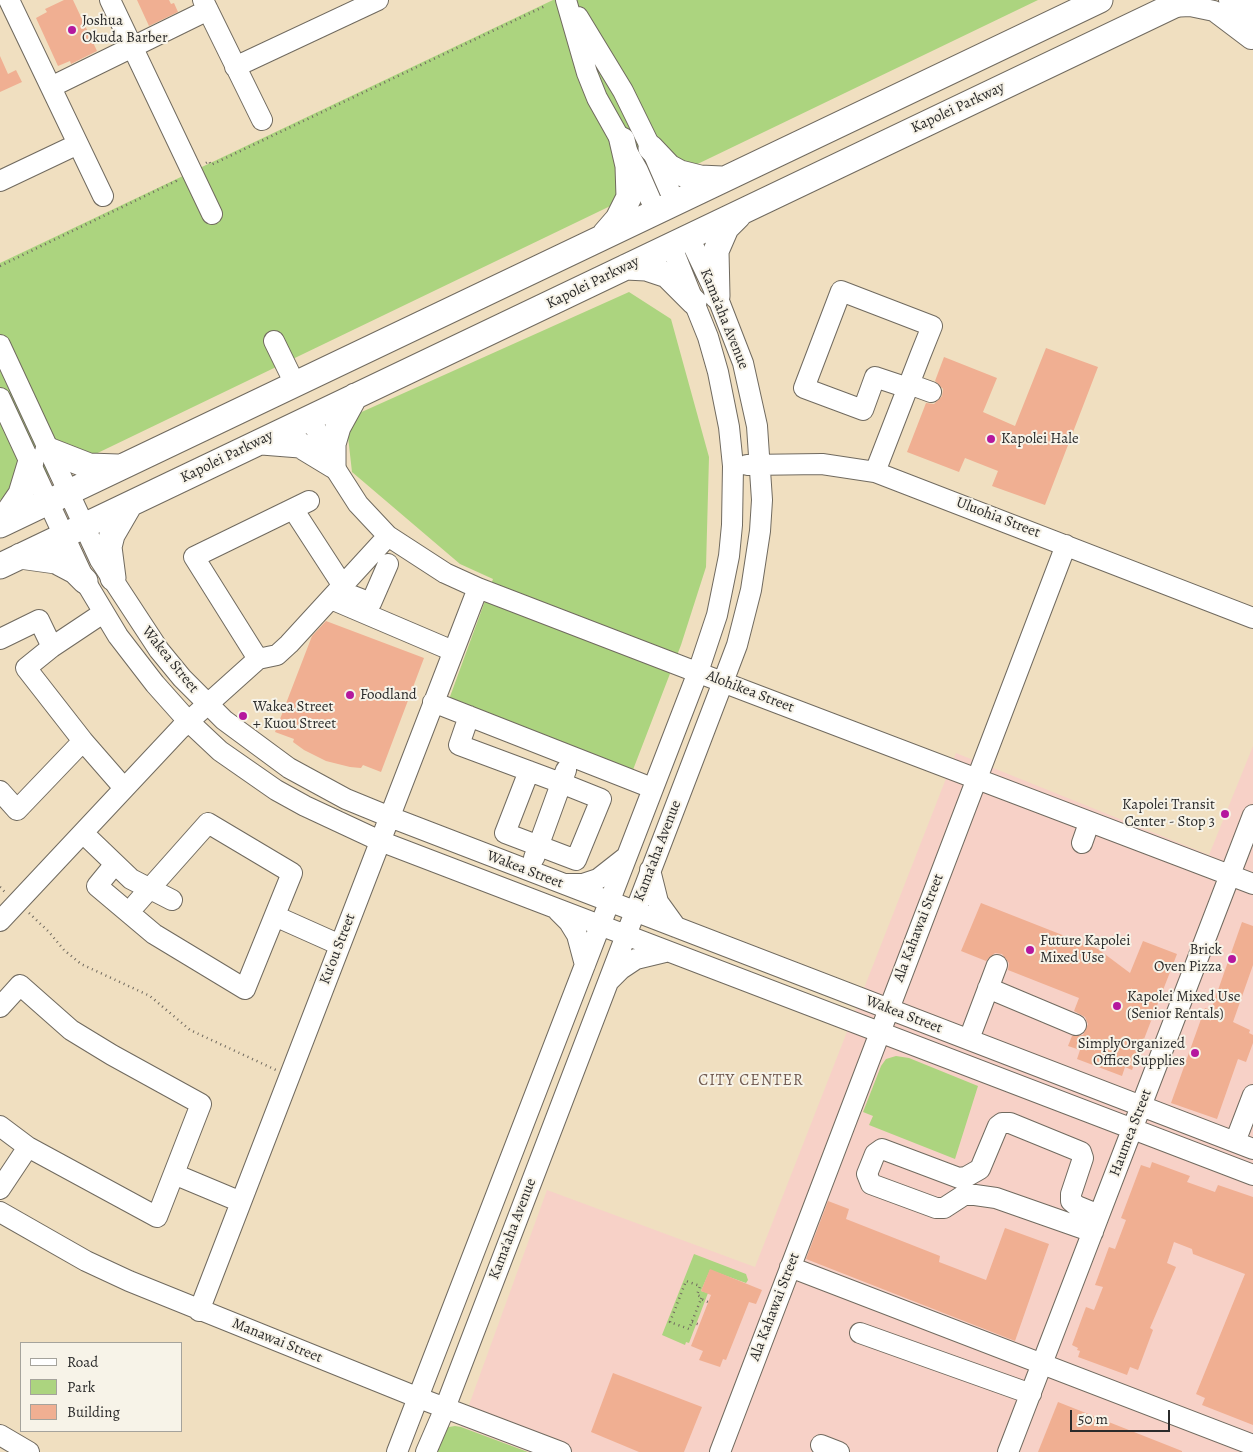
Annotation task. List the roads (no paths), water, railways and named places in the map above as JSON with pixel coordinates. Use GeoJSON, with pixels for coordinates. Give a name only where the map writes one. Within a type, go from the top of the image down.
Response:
{"type":"FeatureCollection","features":[{"type":"Feature","properties":{"kind":"main road"},"geometry":{"type":"LineString","coordinates":[[0,524],[1100,0]]}},
{"type":"Feature","properties":{"kind":"main road","name":"Kapolei Parkway"},"geometry":{"type":"LineString","coordinates":[[10,561],[1178,4]]}},
{"type":"Feature","properties":{"kind":"main road"},"geometry":{"type":"LineString","coordinates":[[601,238],[618,219],[630,197],[628,166],[622,140]]}},
{"type":"Feature","properties":{"kind":"main road"},"geometry":{"type":"LineString","coordinates":[[651,148],[669,166],[680,173],[700,178],[724,179]]}},
{"type":"Feature","properties":{"kind":"main road"},"geometry":{"type":"LineString","coordinates":[[665,207],[680,241]]}},
{"type":"Feature","properties":{"kind":"main road"},"geometry":{"type":"LineString","coordinates":[[626,267],[646,268],[667,274],[705,299],[716,251],[726,228],[742,212]]}},
{"type":"Feature","properties":{"kind":"main road"},"geometry":{"type":"LineString","coordinates":[[295,384],[310,417]]}},
{"type":"Feature","properties":{"kind":"main road"},"geometry":{"type":"LineString","coordinates":[[333,465],[333,444],[338,427],[355,396]]}},
{"type":"Feature","properties":{"kind":"main road"},"geometry":{"type":"LineString","coordinates":[[259,442],[300,445],[333,465]]}},
{"type":"Feature","properties":{"kind":"main road"},"geometry":{"type":"LineString","coordinates":[[0,524],[21,494],[38,453],[89,466],[121,467]]}},
{"type":"Feature","properties":{"kind":"main road"},"geometry":{"type":"LineString","coordinates":[[113,578],[109,547],[112,535],[130,504]]}},
{"type":"Feature","properties":{"kind":"main road"},"geometry":{"type":"LineString","coordinates":[[10,561],[56,561],[75,571],[85,581]]}},
{"type":"Feature","properties":{"kind":"street"},"geometry":{"type":"LineString","coordinates":[[0,3],[7,0],[103,196]]}},
{"type":"Feature","properties":{"kind":"street"},"geometry":{"type":"LineString","coordinates":[[110,0],[212,214]]}},
{"type":"Feature","properties":{"kind":"street"},"geometry":{"type":"LineString","coordinates":[[235,67],[378,0]]}},
{"type":"Feature","properties":{"kind":"street"},"geometry":{"type":"LineString","coordinates":[[566,0],[587,73],[597,98],[665,207]]}},
{"type":"Feature","properties":{"kind":"street"},"geometry":{"type":"LineString","coordinates":[[566,0],[607,63],[651,148],[665,207]]}},
{"type":"Feature","properties":{"kind":"street"},"geometry":{"type":"LineString","coordinates":[[1229,0],[1252,40]]}},
{"type":"Feature","properties":{"kind":"street"},"geometry":{"type":"LineString","coordinates":[[1247,0],[1252,40]]}},
{"type":"Feature","properties":{"kind":"street"},"geometry":{"type":"LineString","coordinates":[[1178,4],[1214,11],[1252,40]]}},
{"type":"Feature","properties":{"kind":"street"},"geometry":{"type":"LineString","coordinates":[[51,87],[133,47],[206,5],[262,120]]}},
{"type":"Feature","properties":{"kind":"street"},"geometry":{"type":"LineString","coordinates":[[1,177],[78,144]]}},
{"type":"Feature","properties":{"kind":"street","name":"Kama'aha Avenue"},"geometry":{"type":"LineString","coordinates":[[426,1452],[445,1408],[740,637],[756,564],[760,531],[761,465],[752,394],[743,363],[705,299],[680,241]]}},
{"type":"Feature","properties":{"kind":"street"},"geometry":{"type":"LineString","coordinates":[[875,472],[908,388],[932,326],[841,291],[804,388],[862,410],[875,377],[908,388],[929,396]]}},
{"type":"Feature","properties":{"kind":"street","name":"Kama'aha Avenue"},"geometry":{"type":"LineString","coordinates":[[397,1452],[628,856],[652,788],[698,672],[717,615],[729,556],[733,466],[729,427],[705,299]]}},
{"type":"Feature","properties":{"kind":"street"},"geometry":{"type":"LineString","coordinates":[[274,341],[295,384]]}},
{"type":"Feature","properties":{"kind":"street","name":"Wakea Street"},"geometry":{"type":"LineString","coordinates":[[0,345],[38,453],[74,530],[85,581],[103,612],[136,661],[188,721],[220,751],[276,790],[312,810],[380,841],[665,952],[1253,1175]]}},
{"type":"Feature","properties":{"kind":"street","name":"Wakea Street"},"geometry":{"type":"LineString","coordinates":[[0,398],[38,453]]}},
{"type":"Feature","properties":{"kind":"street","name":"Alohikea Street"},"geometry":{"type":"LineString","coordinates":[[310,417],[333,465],[358,504],[388,536],[424,561],[478,588],[1253,884]]}},
{"type":"Feature","properties":{"kind":"street","name":"Uluohia Street"},"geometry":{"type":"LineString","coordinates":[[733,466],[822,464],[875,472],[1253,618]]}},
{"type":"Feature","properties":{"kind":"street"},"geometry":{"type":"LineString","coordinates":[[258,659],[194,556],[301,505],[338,591],[453,651]]}},
{"type":"Feature","properties":{"kind":"street","name":"Wakea Street"},"geometry":{"type":"LineString","coordinates":[[74,530],[113,578],[159,650],[207,704],[248,739],[289,768],[346,799],[561,884],[1244,1146]]}},
{"type":"Feature","properties":{"kind":"street"},"geometry":{"type":"LineString","coordinates":[[0,921],[188,721],[258,659],[277,655],[388,536]]}},
{"type":"Feature","properties":{"kind":"street","name":"Ala Kahawai Street"},"geometry":{"type":"LineString","coordinates":[[720,1452],[1066,545]]}},
{"type":"Feature","properties":{"kind":"street"},"geometry":{"type":"LineString","coordinates":[[338,591],[371,604],[388,564]]}},
{"type":"Feature","properties":{"kind":"street","name":"Ku'ou Street"},"geometry":{"type":"LineString","coordinates":[[199,1311],[478,588]]}},
{"type":"Feature","properties":{"kind":"street"},"geometry":{"type":"LineString","coordinates":[[103,612],[52,647],[26,668],[83,741],[124,788]]}},
{"type":"Feature","properties":{"kind":"street"},"geometry":{"type":"LineString","coordinates":[[0,639],[39,620],[52,647]]}},
{"type":"Feature","properties":{"kind":"street"},"geometry":{"type":"LineString","coordinates":[[433,702],[652,788]]}},
{"type":"Feature","properties":{"kind":"street"},"geometry":{"type":"LineString","coordinates":[[469,716],[459,745],[562,783],[601,799],[576,860],[505,833],[529,771]]}},
{"type":"Feature","properties":{"kind":"street"},"geometry":{"type":"LineString","coordinates":[[0,791],[17,810],[83,741]]}},
{"type":"Feature","properties":{"kind":"street"},"geometry":{"type":"LineString","coordinates":[[530,872],[571,756]]}},
{"type":"Feature","properties":{"kind":"street","name":"Haumea Street"},"geometry":{"type":"LineString","coordinates":[[1008,1452],[1253,815]]}},
{"type":"Feature","properties":{"kind":"street"},"geometry":{"type":"LineString","coordinates":[[1076,841],[1084,821]]}},
{"type":"Feature","properties":{"kind":"street"},"geometry":{"type":"LineString","coordinates":[[115,864],[97,886],[154,934],[245,989],[292,873],[208,823],[136,904]]}},
{"type":"Feature","properties":{"kind":"street"},"geometry":{"type":"LineString","coordinates":[[83,832],[131,879],[172,900]]}},
{"type":"Feature","properties":{"kind":"street"},"geometry":{"type":"LineString","coordinates":[[561,884],[582,884],[598,879],[613,870],[628,856]]}},
{"type":"Feature","properties":{"kind":"street"},"geometry":{"type":"LineString","coordinates":[[650,870],[658,902],[676,927]]}},
{"type":"Feature","properties":{"kind":"street"},"geometry":{"type":"LineString","coordinates":[[556,910],[569,922],[577,935],[585,965]]}},
{"type":"Feature","properties":{"kind":"street"},"geometry":{"type":"LineString","coordinates":[[275,916],[340,945]]}},
{"type":"Feature","properties":{"kind":"street"},"geometry":{"type":"LineString","coordinates":[[607,982],[621,968],[636,959],[665,952]]}},
{"type":"Feature","properties":{"kind":"street"},"geometry":{"type":"LineString","coordinates":[[969,1039],[998,966]]}},
{"type":"Feature","properties":{"kind":"street"},"geometry":{"type":"LineString","coordinates":[[0,1007],[20,985],[71,1030],[112,1056],[201,1104],[157,1217],[28,1147],[0,1126]]}},
{"type":"Feature","properties":{"kind":"street"},"geometry":{"type":"LineString","coordinates":[[988,988],[1076,1025]]}},
{"type":"Feature","properties":{"kind":"street"},"geometry":{"type":"LineString","coordinates":[[1244,1146],[1251,1105]]}},
{"type":"Feature","properties":{"kind":"street"},"geometry":{"type":"LineString","coordinates":[[1002,1123],[1010,1123],[1080,1152],[1083,1158],[1071,1194],[1071,1201],[1096,1224],[996,1198],[975,1195],[964,1195],[944,1208],[936,1208],[871,1184],[867,1174],[875,1154],[882,1149],[959,1178],[966,1177],[980,1169],[998,1126],[1002,1123]]}},
{"type":"Feature","properties":{"kind":"street"},"geometry":{"type":"LineString","coordinates":[[0,1189],[28,1147]]}},
{"type":"Feature","properties":{"kind":"street"},"geometry":{"type":"LineString","coordinates":[[174,1174],[241,1202]]}},
{"type":"Feature","properties":{"kind":"street","name":"Manawai Street"},"geometry":{"type":"LineString","coordinates":[[0,1212],[86,1261],[199,1311],[561,1452]]}},
{"type":"Feature","properties":{"kind":"street"},"geometry":{"type":"LineString","coordinates":[[790,1267],[1042,1365],[1253,1444]]}},
{"type":"Feature","properties":{"kind":"street"},"geometry":{"type":"LineString","coordinates":[[860,1333],[1031,1394]]}},
{"type":"Feature","properties":{"kind":"street"},"geometry":{"type":"LineString","coordinates":[[0,1435],[29,1452]]}},
{"type":"Feature","properties":{"kind":"place","name":"Joshua Okuda Barber"},"geometry":{"type":"Point","coordinates":[72,30]}},
{"type":"Feature","properties":{"kind":"place","name":"Kapolei Hale"},"geometry":{"type":"Point","coordinates":[991,439]}},
{"type":"Feature","properties":{"kind":"place","name":"Foodland"},"geometry":{"type":"Point","coordinates":[350,695]}},
{"type":"Feature","properties":{"kind":"place","name":"Wakea Street + Kuou Street"},"geometry":{"type":"Point","coordinates":[243,716]}},
{"type":"Feature","properties":{"kind":"place","name":"Kapolei Transit Center - Stop 3"},"geometry":{"type":"Point","coordinates":[1225,814]}},
{"type":"Feature","properties":{"kind":"place","name":"Future Kapolei Mixed Use"},"geometry":{"type":"Point","coordinates":[1030,950]}},
{"type":"Feature","properties":{"kind":"place","name":"Brick Oven Pizza"},"geometry":{"type":"Point","coordinates":[1232,959]}},
{"type":"Feature","properties":{"kind":"place","name":"Kapolei Mixed Use (Senior Rentals)"},"geometry":{"type":"Point","coordinates":[1117,1006]}},
{"type":"Feature","properties":{"kind":"place","name":"SimplyOrganized Office Supplies"},"geometry":{"type":"Point","coordinates":[1195,1053]}},
{"type":"Feature","properties":{"kind":"district","name":"CITY CENTER"},"geometry":{"type":"Point","coordinates":[751,1081]}}]}
